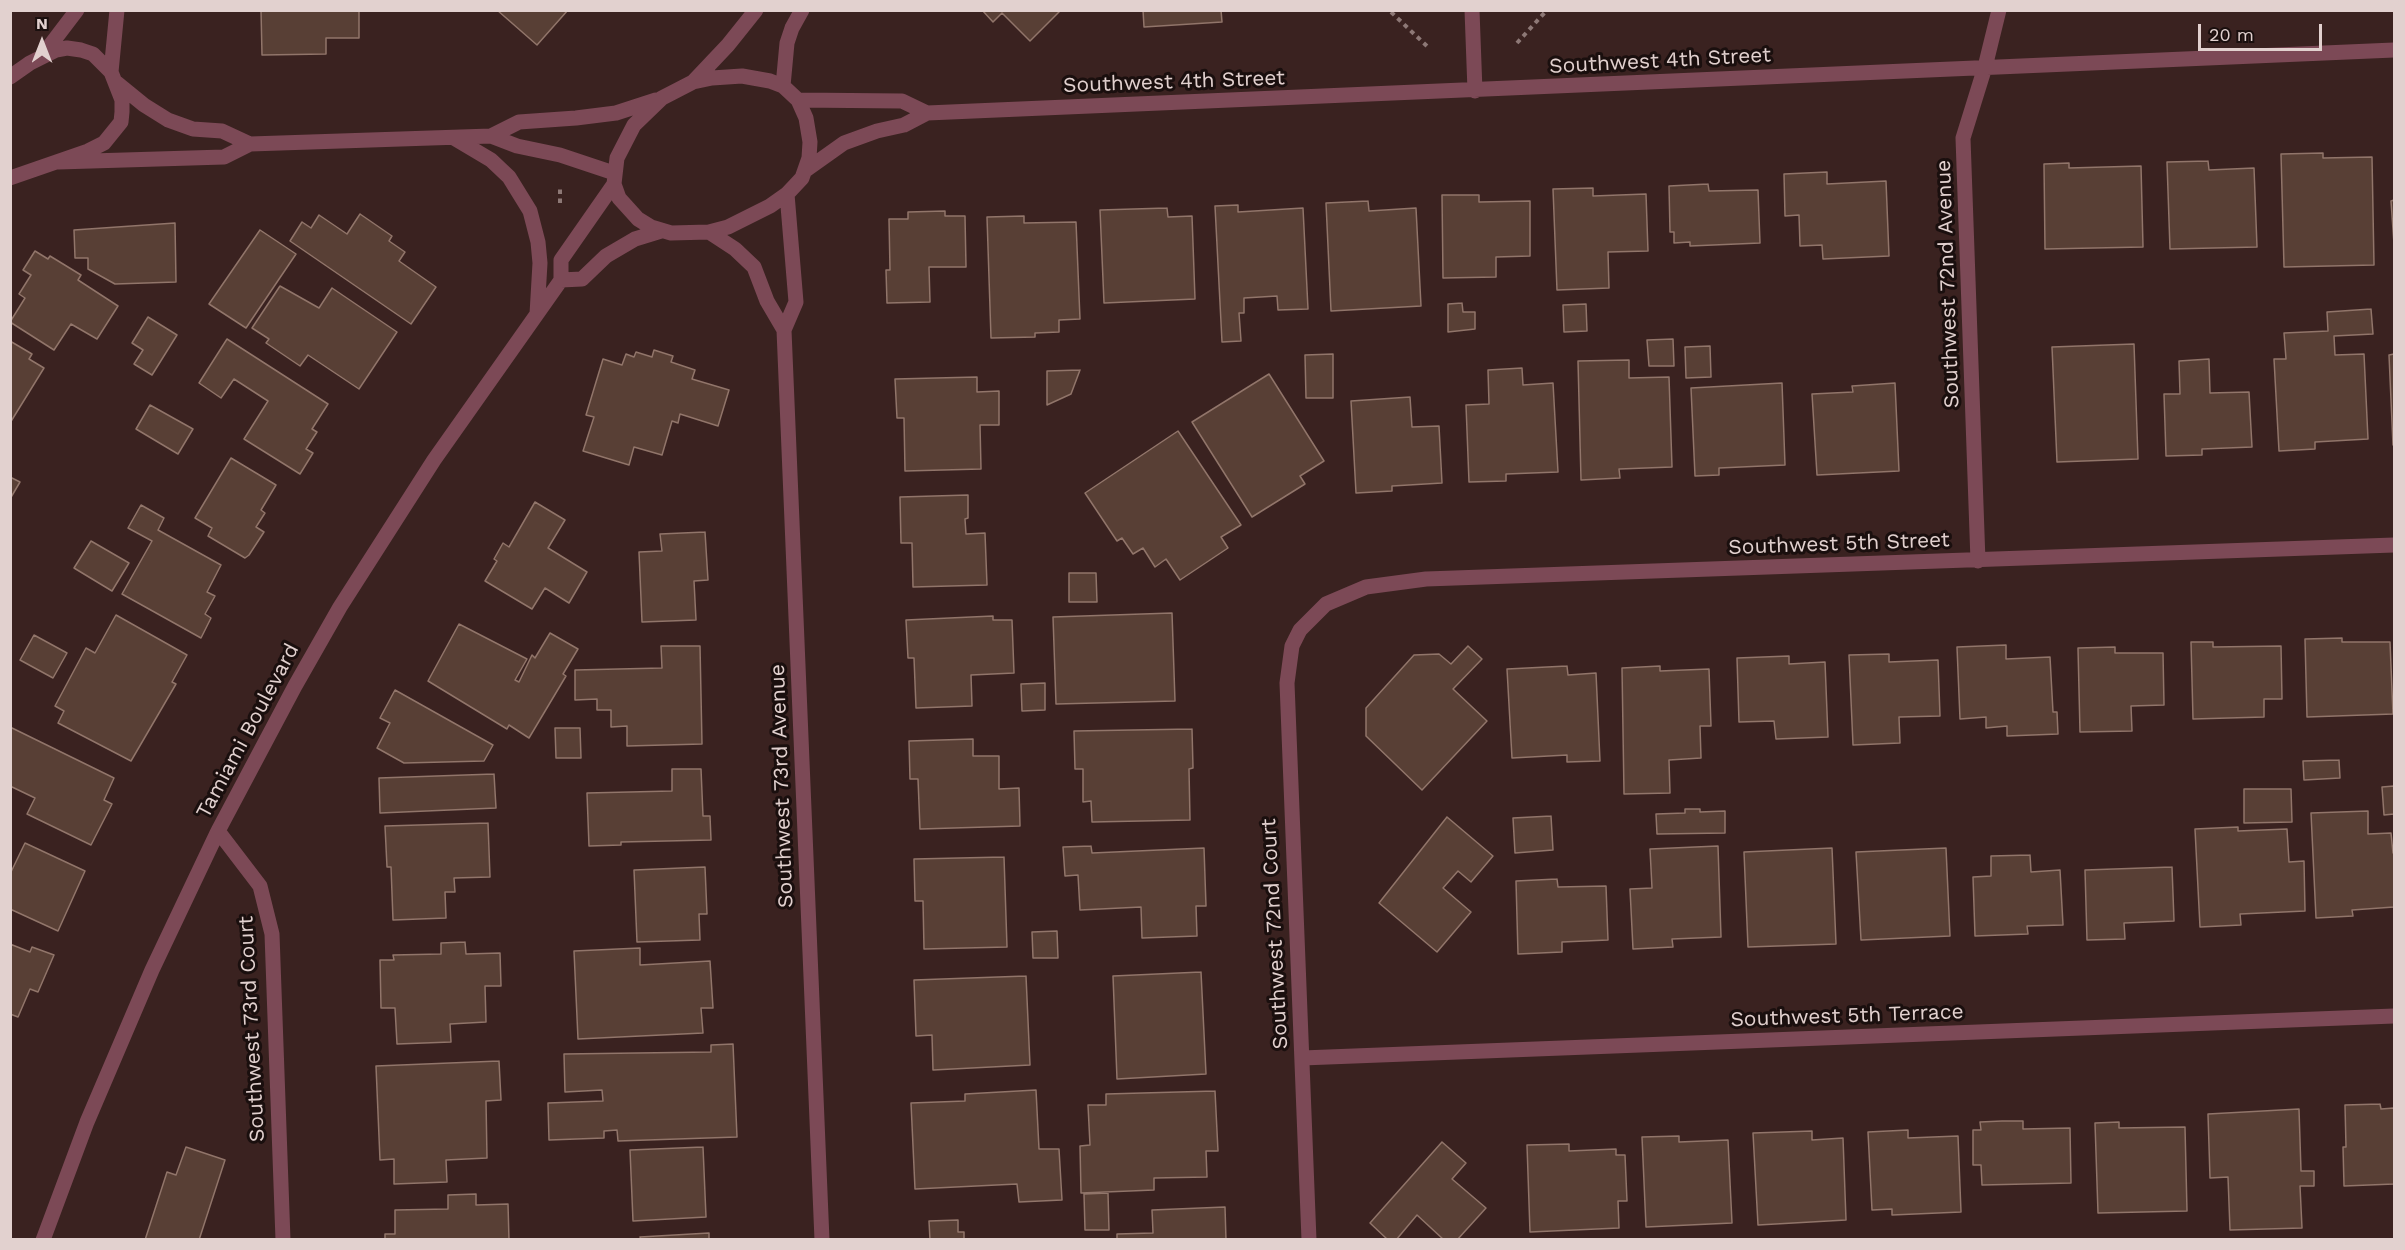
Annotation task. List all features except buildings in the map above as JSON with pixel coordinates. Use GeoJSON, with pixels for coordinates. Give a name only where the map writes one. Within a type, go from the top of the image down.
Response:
{"type":"FeatureCollection","features":[{"type":"Feature","properties":{"kind":"street"},"geometry":{"type":"LineString","coordinates":[[42,56],[77,10]]}},
{"type":"Feature","properties":{"kind":"street"},"geometry":{"type":"LineString","coordinates":[[10,178],[104,143],[114,132],[120,122],[122,112],[122,100],[114,77],[117,10]]}},
{"type":"Feature","properties":{"kind":"street"},"geometry":{"type":"LineString","coordinates":[[693,82],[728,45],[756,10]]}},
{"type":"Feature","properties":{"kind":"street"},"geometry":{"type":"LineString","coordinates":[[783,86],[787,43],[802,10]]}},
{"type":"Feature","properties":{"kind":"street"},"geometry":{"type":"LineString","coordinates":[[1472,10],[1474,91]]}},
{"type":"Feature","properties":{"kind":"street","name":"Southwest 72nd Avenue"},"geometry":{"type":"LineString","coordinates":[[1978,561],[1963,138],[1985,68],[1999,10]]}},
{"type":"Feature","properties":{"kind":"street"},"geometry":{"type":"LineString","coordinates":[[10,77],[42,56],[67,48],[81,50],[93,54],[144,105],[168,120],[193,129],[222,131],[250,144]]}},
{"type":"Feature","properties":{"kind":"street","name":"Southwest 4th Street"},"geometry":{"type":"LineString","coordinates":[[806,170],[844,143],[904,125],[927,114],[2394,50]]}},
{"type":"Feature","properties":{"kind":"street"},"geometry":{"type":"LineString","coordinates":[[58,162],[224,157],[250,144],[491,136],[519,122],[616,113],[662,98],[693,82],[742,76],[763,79],[783,86],[798,100],[806,118],[810,142],[806,170],[787,194],[750,216],[710,232],[685,234],[661,231],[638,219],[627,208],[619,198],[614,178],[620,151],[634,125],[662,98]]}},
{"type":"Feature","properties":{"kind":"street","name":"Southwest 4th Street"},"geometry":{"type":"LineString","coordinates":[[798,100],[902,101],[927,114]]}},
{"type":"Feature","properties":{"kind":"street"},"geometry":{"type":"LineString","coordinates":[[491,136],[517,146],[560,155],[614,178]]}},
{"type":"Feature","properties":{"kind":"street"},"geometry":{"type":"LineString","coordinates":[[454,138],[490,159],[509,177],[530,211],[538,242],[540,262],[537,314]]}},
{"type":"Feature","properties":{"kind":"street","name":"Tamiami Boulevard"},"geometry":{"type":"LineString","coordinates":[[43,1239],[87,1122],[170,930],[218,831],[295,686],[340,607],[434,460],[561,280],[561,260],[614,178]]}},
{"type":"Feature","properties":{"kind":"street","name":"Southwest 73rd Avenue"},"geometry":{"type":"LineString","coordinates":[[783,330],[796,302],[787,194]]}},
{"type":"Feature","properties":{"kind":"street"},"geometry":{"type":"LineString","coordinates":[[561,280],[582,279],[606,256],[635,239],[661,231]]}},
{"type":"Feature","properties":{"kind":"street","name":"Southwest 73rd Avenue"},"geometry":{"type":"LineString","coordinates":[[710,232],[735,249],[754,267],[767,301],[783,330],[822,1239]]}},
{"type":"Feature","properties":{"kind":"street","name":"Southwest 5th Street"},"geometry":{"type":"LineString","coordinates":[[1300,630],[1326,604],[1341,596],[1366,587],[1406,581],[2394,545]]}},
{"type":"Feature","properties":{"kind":"street","name":"Southwest 72nd Court"},"geometry":{"type":"LineString","coordinates":[[1300,630],[1292,646],[1289,661],[1286,706],[1309,1239]]}},
{"type":"Feature","properties":{"kind":"street","name":"Southwest 73rd Court"},"geometry":{"type":"LineString","coordinates":[[218,831],[260,885],[272,934],[283,1239]]}},
{"type":"Feature","properties":{"kind":"street","name":"Southwest 5th Terrace"},"geometry":{"type":"LineString","coordinates":[[1302,1058],[2394,1016]]}},
{"type":"Feature","properties":{"kind":"path"},"geometry":{"type":"LineString","coordinates":[[1517,43],[1547,10]]}},
{"type":"Feature","properties":{"kind":"path"},"geometry":{"type":"LineString","coordinates":[[1391,12],[1430,49]]}}]}
